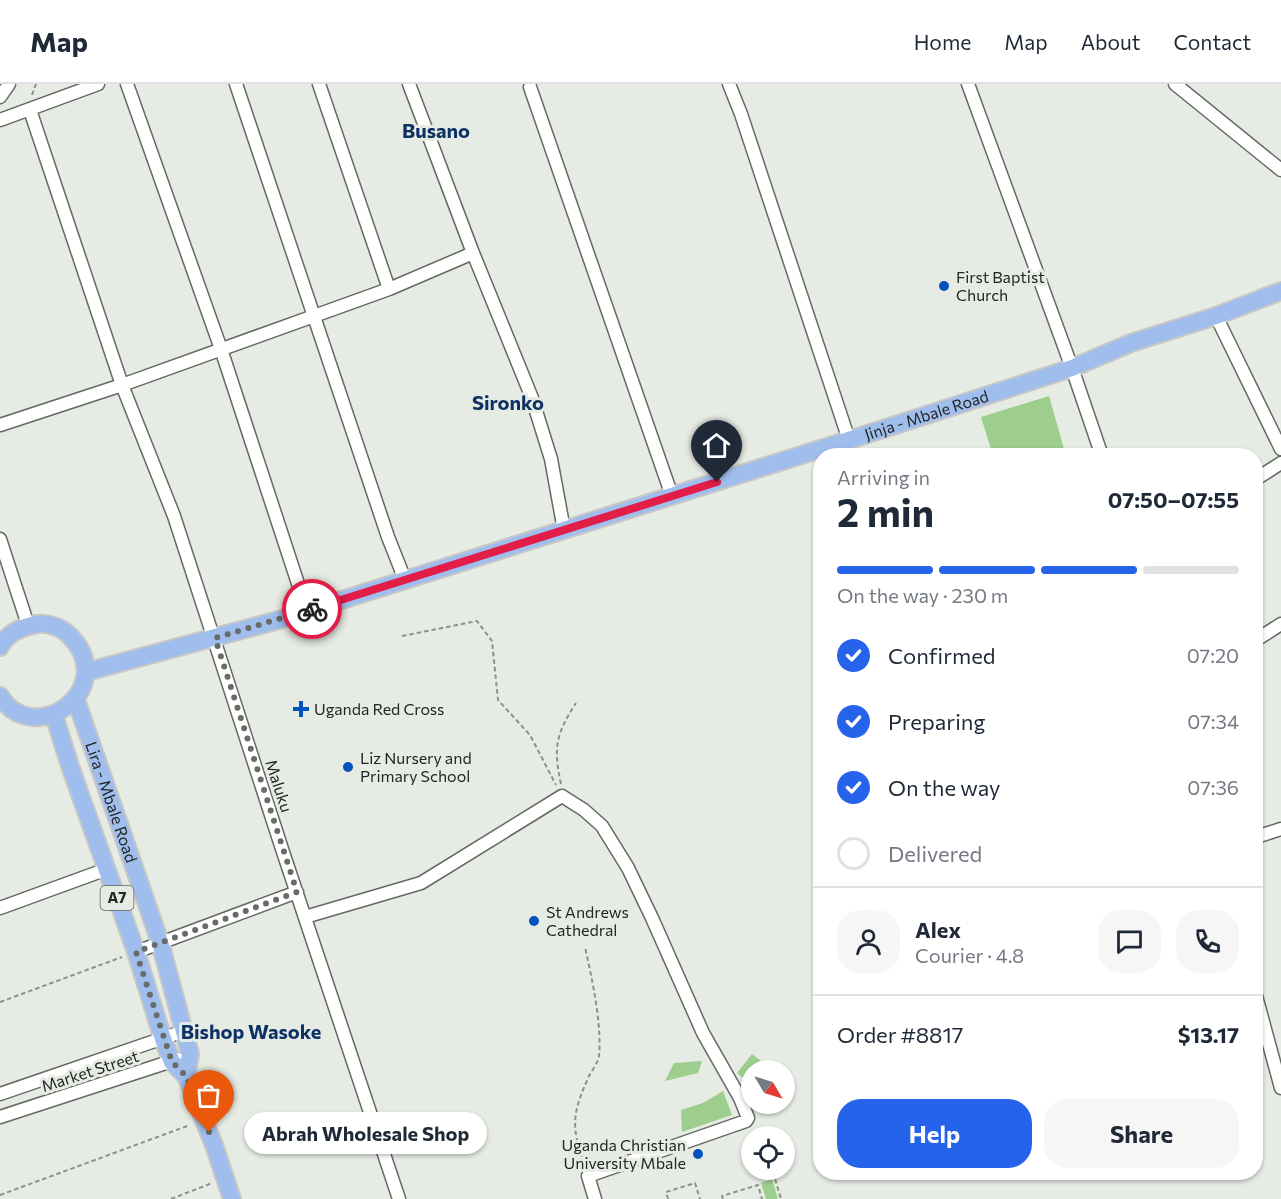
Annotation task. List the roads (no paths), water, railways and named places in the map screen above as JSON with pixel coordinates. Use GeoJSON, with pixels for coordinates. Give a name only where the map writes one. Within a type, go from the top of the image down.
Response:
{"type":"FeatureCollection","features":[{"type":"Feature","properties":{"kind":"main road","name":"Jinja - Mbale Road"},"geometry":{"type":"LineString","coordinates":[[823,448],[1072,368],[1131,343],[1216,316],[1281,291]]}},
{"type":"Feature","properties":{"kind":"main road","name":"Jinja - Mbale Road"},"geometry":{"type":"LineString","coordinates":[[86,672],[307,611],[813,451]]}},
{"type":"Feature","properties":{"kind":"main road"},"geometry":{"type":"LineString","coordinates":[[0,647],[15,631],[28,625],[53,626],[68,633],[79,645],[84,656],[86,672],[84,686],[76,700],[54,715],[31,717],[15,711],[0,696]]}},
{"type":"Feature","properties":{"kind":"main road","name":"Lira - Mbale Road"},"geometry":{"type":"LineString","coordinates":[[76,700],[160,942],[190,1054],[186,1076]]}},
{"type":"Feature","properties":{"kind":"main road","name":"Lira - Mbale Road"},"geometry":{"type":"LineString","coordinates":[[54,715],[136,952],[163,1039],[172,1062],[186,1076],[232,1199]]}},
{"type":"Feature","properties":{"kind":"street"},"geometry":{"type":"LineString","coordinates":[[0,97],[9,84]]}},
{"type":"Feature","properties":{"kind":"street"},"geometry":{"type":"LineString","coordinates":[[0,120],[98,84]]}},
{"type":"Feature","properties":{"kind":"street"},"geometry":{"type":"LineString","coordinates":[[127,84],[221,349],[307,611]]}},
{"type":"Feature","properties":{"kind":"street"},"geometry":{"type":"LineString","coordinates":[[236,84],[388,537],[405,580]]}},
{"type":"Feature","properties":{"kind":"street"},"geometry":{"type":"LineString","coordinates":[[319,84],[389,289]]}},
{"type":"Feature","properties":{"kind":"street"},"geometry":{"type":"LineString","coordinates":[[409,84],[473,253],[532,398],[551,459],[564,530]]}},
{"type":"Feature","properties":{"kind":"street"},"geometry":{"type":"LineString","coordinates":[[729,84],[849,440]]}},
{"type":"Feature","properties":{"kind":"street"},"geometry":{"type":"LineString","coordinates":[[968,84],[1072,368],[1098,448]]}},
{"type":"Feature","properties":{"kind":"street"},"geometry":{"type":"LineString","coordinates":[[1175,84],[1281,170]]}},
{"type":"Feature","properties":{"kind":"street"},"geometry":{"type":"LineString","coordinates":[[530,87],[672,495]]}},
{"type":"Feature","properties":{"kind":"street","name":"Maluku"},"geometry":{"type":"LineString","coordinates":[[30,110],[122,385],[174,516],[399,1199]]}},
{"type":"Feature","properties":{"kind":"street"},"geometry":{"type":"LineString","coordinates":[[0,425],[122,385],[389,289],[473,253]]}},
{"type":"Feature","properties":{"kind":"street"},"geometry":{"type":"LineString","coordinates":[[1216,316],[1281,449]]}},
{"type":"Feature","properties":{"kind":"street"},"geometry":{"type":"LineString","coordinates":[[1263,475],[1281,464]]}},
{"type":"Feature","properties":{"kind":"street"},"geometry":{"type":"LineString","coordinates":[[0,539],[28,625]]}},
{"type":"Feature","properties":{"kind":"street"},"geometry":{"type":"LineString","coordinates":[[1263,636],[1281,624]]}},
{"type":"Feature","properties":{"kind":"street"},"geometry":{"type":"LineString","coordinates":[[305,917],[421,884],[562,796],[584,810],[602,826],[628,868],[703,1033],[748,1112],[748,1118],[746,1121],[588,1176],[595,1199]]}},
{"type":"Feature","properties":{"kind":"street"},"geometry":{"type":"LineString","coordinates":[[1263,835],[1281,829]]}},
{"type":"Feature","properties":{"kind":"street"},"geometry":{"type":"LineString","coordinates":[[0,908],[107,868]]}},
{"type":"Feature","properties":{"kind":"street"},"geometry":{"type":"LineString","coordinates":[[136,952],[297,892]]}},
{"type":"Feature","properties":{"kind":"street"},"geometry":{"type":"LineString","coordinates":[[1263,1022],[1281,1088]]}},
{"type":"Feature","properties":{"kind":"street","name":"Market Street"},"geometry":{"type":"LineString","coordinates":[[0,1094],[184,1031]]}},
{"type":"Feature","properties":{"kind":"street","name":"Market Street"},"geometry":{"type":"LineString","coordinates":[[0,1117],[172,1062],[190,1054]]}},
{"type":"Feature","properties":{"kind":"place","name":"First Baptist Church"},"geometry":{"type":"Point","coordinates":[944,286]}},
{"type":"Feature","properties":{"kind":"place","name":"Uganda Red Cross"},"geometry":{"type":"Point","coordinates":[301,709]}},
{"type":"Feature","properties":{"kind":"place","name":"Liz Nursery and Primary School"},"geometry":{"type":"Point","coordinates":[348,767]}},
{"type":"Feature","properties":{"kind":"place","name":"St Andrews Cathedral"},"geometry":{"type":"Point","coordinates":[534,921]}},
{"type":"Feature","properties":{"kind":"place","name":"Abrah Wholesale Shop"},"geometry":{"type":"Point","coordinates":[209,1132]}},
{"type":"Feature","properties":{"kind":"place","name":"Uganda Christian University Mbale"},"geometry":{"type":"Point","coordinates":[698,1154]}},
{"type":"Feature","properties":{"kind":"district","name":"Busano"},"geometry":{"type":"Point","coordinates":[436,131]}},
{"type":"Feature","properties":{"kind":"district","name":"Sironko"},"geometry":{"type":"Point","coordinates":[508,403]}},
{"type":"Feature","properties":{"kind":"district","name":"Bishop Wasoke"},"geometry":{"type":"Point","coordinates":[251,1032]}}]}
